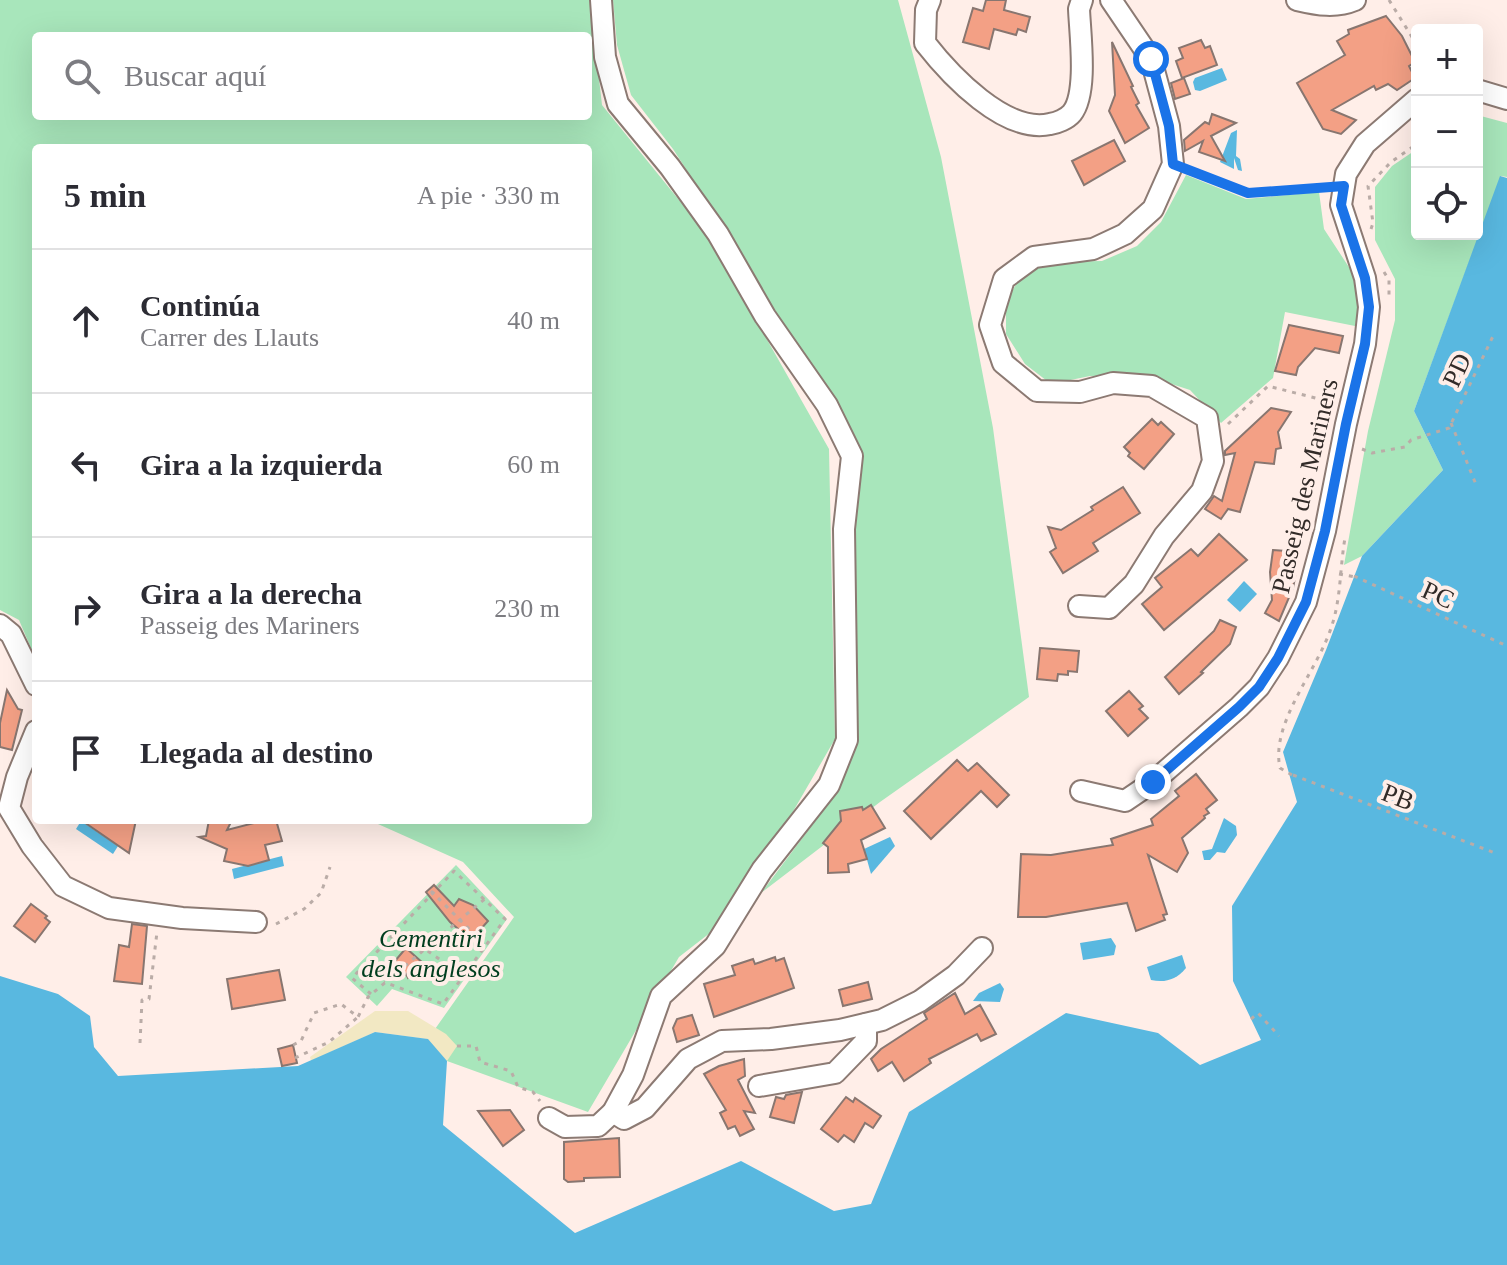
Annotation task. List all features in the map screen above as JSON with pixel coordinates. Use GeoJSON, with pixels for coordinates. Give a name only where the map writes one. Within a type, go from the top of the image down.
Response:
{"type":"FeatureCollection","features":[{"type":"Feature","properties":{"kind":"street"},"geometry":{"type":"LineString","coordinates":[[549,1118],[565,1127],[598,1126],[613,1112],[633,1075],[661,996],[715,946],[762,870],[829,785],[847,740],[844,529],[852,456],[827,405],[765,316],[718,234],[670,167],[618,104],[605,57],[601,0]]}},
{"type":"Feature","properties":{"kind":"street"},"geometry":{"type":"LineString","coordinates":[[930,0],[926,10],[925,43],[940,62],[969,90],[1009,117],[1039,126],[1058,122],[1072,113],[1081,90],[1079,9],[1082,0]]}},
{"type":"Feature","properties":{"kind":"street"},"geometry":{"type":"LineString","coordinates":[[1079,606],[1109,608],[1134,584],[1164,536],[1202,491],[1213,461],[1207,418],[1152,386],[1113,383],[1080,392],[1037,391],[1003,363],[990,325],[1004,279],[1034,257],[1093,249],[1125,234],[1153,209],[1173,164],[1169,126],[1151,59],[1111,0]]}},
{"type":"Feature","properties":{"kind":"street"},"geometry":{"type":"LineString","coordinates":[[1297,0],[1342,6],[1355,0]]}},
{"type":"Feature","properties":{"kind":"street"},"geometry":{"type":"LineString","coordinates":[[1483,92],[1507,99]]}},
{"type":"Feature","properties":{"kind":"street"},"geometry":{"type":"LineString","coordinates":[[1344,186],[1346,174],[1365,144],[1411,104]]}},
{"type":"Feature","properties":{"kind":"street","name":"Passeig des Mariners"},"geometry":{"type":"LineString","coordinates":[[1081,791],[1125,801],[1153,782],[1259,687],[1278,658],[1306,602],[1325,531],[1365,344],[1369,307],[1365,278],[1341,205],[1344,186]]}},
{"type":"Feature","properties":{"kind":"street"},"geometry":{"type":"LineString","coordinates":[[0,625],[11,634],[32,677]]}},
{"type":"Feature","properties":{"kind":"street"},"geometry":{"type":"LineString","coordinates":[[32,741],[17,777],[9,808],[32,846],[63,886],[109,908],[182,918],[256,922]]}},
{"type":"Feature","properties":{"kind":"street"},"geometry":{"type":"LineString","coordinates":[[613,1112],[624,1119],[645,1108],[688,1059],[722,1041],[812,1034],[882,1020],[920,1001],[956,975],[982,948]]}},
{"type":"Feature","properties":{"kind":"street"},"geometry":{"type":"LineString","coordinates":[[759,1086],[835,1073],[866,1041],[866,1024]]}},
{"type":"Feature","properties":{"kind":"path"},"geometry":{"type":"LineString","coordinates":[[1389,0],[1411,35]]}},
{"type":"Feature","properties":{"kind":"path"},"geometry":{"type":"LineString","coordinates":[[1173,164],[1248,193],[1344,186]]}},
{"type":"Feature","properties":{"kind":"path","name":"PD"},"geometry":{"type":"LineString","coordinates":[[1360,448],[1372,453],[1405,447],[1411,440],[1449,428],[1495,332]]}},
{"type":"Feature","properties":{"kind":"path"},"geometry":{"type":"LineString","coordinates":[[1210,440],[1268,386],[1350,407]]}},
{"type":"Feature","properties":{"kind":"path","name":"PD"},"geometry":{"type":"LineString","coordinates":[[1451,423],[1477,487]]}},
{"type":"Feature","properties":{"kind":"path"},"geometry":{"type":"LineString","coordinates":[[1339,574],[1346,533]]}},
{"type":"Feature","properties":{"kind":"path","name":"PC"},"geometry":{"type":"LineString","coordinates":[[1339,574],[1355,577],[1507,646]]}},
{"type":"Feature","properties":{"kind":"path","name":"PB"},"geometry":{"type":"LineString","coordinates":[[1339,574],[1332,626],[1280,734],[1277,755],[1280,768],[1495,853]]}},
{"type":"Feature","properties":{"kind":"path"},"geometry":{"type":"LineString","coordinates":[[256,922],[277,924],[304,909],[321,893],[330,867]]}},
{"type":"Feature","properties":{"kind":"path"},"geometry":{"type":"LineString","coordinates":[[371,994],[352,978],[454,871],[505,919],[443,1004],[384,982]]}},
{"type":"Feature","properties":{"kind":"path"},"geometry":{"type":"LineString","coordinates":[[432,892],[486,947]]}},
{"type":"Feature","properties":{"kind":"path"},"geometry":{"type":"LineString","coordinates":[[295,1058],[329,1042],[358,1017],[371,994],[384,982],[486,898]]}},
{"type":"Feature","properties":{"kind":"path"},"geometry":{"type":"LineString","coordinates":[[140,1043],[142,1000],[149,999],[158,927]]}},
{"type":"Feature","properties":{"kind":"path"},"geometry":{"type":"LineString","coordinates":[[396,929],[465,977]]}},
{"type":"Feature","properties":{"kind":"path"},"geometry":{"type":"LineString","coordinates":[[293,1045],[301,1041],[314,1013],[341,1004],[358,1017]]}},
{"type":"Feature","properties":{"kind":"path"},"geometry":{"type":"LineString","coordinates":[[1251,1019],[1258,1013],[1279,1036]]}},
{"type":"Feature","properties":{"kind":"path"},"geometry":{"type":"LineString","coordinates":[[457,1046],[476,1046],[480,1062],[511,1071],[518,1087],[533,1092],[548,1111],[549,1118]]}},
{"type":"Feature","properties":{"kind":"green space"},"geometry":{"type":"Polygon","coordinates":[[[0,0],[590,0],[602,105],[709,237],[829,449],[835,739],[733,915],[679,957],[588,1112],[447,1061],[428,1039],[514,917],[463,862],[378,824],[592,824],[592,144],[32,144],[32,651],[19,620],[0,610],[0,0]]]}},
{"type":"Feature","properties":{"kind":"green space"},"geometry":{"type":"Polygon","coordinates":[[[613,0],[898,0],[941,157],[993,428],[1029,697],[880,802],[761,893],[837,792],[853,741],[855,521],[862,451],[673,149],[631,95],[617,45],[613,0]]]}},
{"type":"Feature","properties":{"kind":"green space"},"geometry":{"type":"Polygon","coordinates":[[[1483,117],[1507,123],[1507,177],[1501,176],[1483,225],[1483,117]]]}},
{"type":"Feature","properties":{"kind":"green space"},"geometry":{"type":"Polygon","coordinates":[[[1411,153],[1411,240],[1477,240],[1414,411],[1443,470],[1362,556],[1344,565],[1368,431],[1395,320],[1395,279],[1375,240],[1375,187],[1392,166],[1411,153]]]}},
{"type":"Feature","properties":{"kind":"green space"},"geometry":{"type":"Polygon","coordinates":[[[1186,175],[1246,199],[1319,192],[1324,229],[1358,281],[1355,326],[1285,312],[1273,378],[1221,423],[1190,390],[1144,375],[1090,376],[1051,384],[1025,364],[1006,334],[1006,302],[1019,279],[1044,262],[1102,261],[1137,246],[1161,222],[1186,175]]]}},
{"type":"Feature","properties":{"kind":"green space","name":"Cementiri dels anglesos"},"geometry":{"type":"Polygon","coordinates":[[[456,865],[507,919],[444,1008],[392,989],[377,1006],[346,977],[456,865]]]}},
{"type":"Feature","properties":{"kind":"sand"},"geometry":{"type":"Polygon","coordinates":[[[375,1011],[408,1011],[446,1034],[457,1046],[447,1061],[427,1039],[375,1032],[311,1061],[310,1057],[375,1011]]]}},
{"type":"Feature","properties":{"kind":"water"},"geometry":{"type":"Polygon","coordinates":[[[1222,68],[1227,80],[1200,91],[1195,90],[1195,78],[1222,68]]]}},
{"type":"Feature","properties":{"kind":"water"},"geometry":{"type":"Polygon","coordinates":[[[1237,130],[1236,156],[1240,159],[1242,171],[1238,170],[1234,158],[1234,169],[1220,162],[1231,133],[1237,130]]]}},
{"type":"Feature","properties":{"kind":"water"},"geometry":{"type":"Polygon","coordinates":[[[1500,176],[1507,178],[1507,1265],[0,1265],[0,976],[58,994],[90,1016],[94,1047],[118,1076],[298,1066],[375,1032],[428,1039],[447,1061],[443,1125],[575,1233],[741,1161],[834,1211],[871,1204],[909,1112],[1066,1013],[1158,1033],[1200,1065],[1261,1040],[1233,981],[1232,906],[1297,802],[1283,752],[1362,556],[1443,470],[1414,411],[1477,240],[1483,240],[1483,222],[1500,176]]]}},
{"type":"Feature","properties":{"kind":"water"},"geometry":{"type":"Polygon","coordinates":[[[1244,581],[1257,594],[1240,612],[1227,600],[1244,581]]]}},
{"type":"Feature","properties":{"kind":"water"},"geometry":{"type":"Polygon","coordinates":[[[1224,818],[1236,826],[1237,835],[1225,853],[1217,852],[1210,860],[1204,860],[1202,851],[1212,849],[1224,818]]]}},
{"type":"Feature","properties":{"kind":"water"},"geometry":{"type":"Polygon","coordinates":[[[79,824],[85,824],[118,846],[113,854],[76,829],[79,824]]]}},
{"type":"Feature","properties":{"kind":"water"},"geometry":{"type":"Polygon","coordinates":[[[890,837],[895,846],[871,874],[864,849],[890,837]]]}},
{"type":"Feature","properties":{"kind":"water"},"geometry":{"type":"Polygon","coordinates":[[[282,856],[284,866],[234,879],[232,869],[282,856]]]}},
{"type":"Feature","properties":{"kind":"water"},"geometry":{"type":"Polygon","coordinates":[[[1111,938],[1116,946],[1114,955],[1083,960],[1080,943],[1111,938]]]}},
{"type":"Feature","properties":{"kind":"water"},"geometry":{"type":"Polygon","coordinates":[[[1182,955],[1186,968],[1178,975],[1166,981],[1151,980],[1147,967],[1182,955]]]}},
{"type":"Feature","properties":{"kind":"water"},"geometry":{"type":"Polygon","coordinates":[[[1000,983],[1004,989],[1000,1002],[973,1001],[979,993],[1000,983]]]}},
{"type":"Feature","properties":{"kind":"building"},"geometry":{"type":"Polygon","coordinates":[[[986,0],[1006,0],[1004,10],[1030,17],[1026,32],[1018,29],[1016,35],[994,29],[989,49],[963,42],[973,8],[983,11],[986,0]]]}},
{"type":"Feature","properties":{"kind":"building"},"geometry":{"type":"Polygon","coordinates":[[[1386,16],[1411,54],[1411,81],[1397,90],[1388,84],[1376,90],[1374,86],[1332,110],[1356,120],[1341,134],[1323,129],[1297,83],[1345,55],[1337,41],[1349,34],[1348,30],[1386,16]]]}},
{"type":"Feature","properties":{"kind":"building"},"geometry":{"type":"Polygon","coordinates":[[[1201,40],[1205,48],[1210,46],[1217,65],[1182,78],[1176,61],[1183,58],[1179,48],[1201,40]]]}},
{"type":"Feature","properties":{"kind":"building"},"geometry":{"type":"Polygon","coordinates":[[[1112,42],[1133,86],[1139,103],[1136,105],[1149,128],[1125,143],[1109,111],[1115,95],[1112,42]]]}},
{"type":"Feature","properties":{"kind":"building"},"geometry":{"type":"Polygon","coordinates":[[[1184,78],[1190,94],[1175,99],[1171,83],[1184,78]]]}},
{"type":"Feature","properties":{"kind":"building"},"geometry":{"type":"Polygon","coordinates":[[[1212,114],[1236,123],[1211,136],[1225,161],[1199,152],[1203,141],[1185,151],[1184,140],[1205,122],[1209,124],[1212,114]]]}},
{"type":"Feature","properties":{"kind":"building"},"geometry":{"type":"Polygon","coordinates":[[[1114,140],[1125,161],[1084,185],[1072,161],[1114,140]]]}},
{"type":"Feature","properties":{"kind":"building"},"geometry":{"type":"Polygon","coordinates":[[[1289,325],[1343,336],[1339,353],[1315,348],[1298,367],[1296,375],[1275,371],[1289,325]]]}},
{"type":"Feature","properties":{"kind":"building"},"geometry":{"type":"Polygon","coordinates":[[[1271,408],[1291,412],[1278,432],[1281,448],[1276,449],[1274,464],[1255,462],[1240,512],[1228,509],[1221,519],[1205,509],[1214,496],[1222,501],[1235,453],[1225,455],[1225,451],[1271,408]]]}},
{"type":"Feature","properties":{"kind":"building"},"geometry":{"type":"Polygon","coordinates":[[[1152,419],[1158,425],[1161,422],[1174,434],[1144,469],[1128,456],[1130,453],[1124,447],[1152,419]]]}},
{"type":"Feature","properties":{"kind":"building"},"geometry":{"type":"Polygon","coordinates":[[[1123,487],[1140,513],[1093,543],[1098,551],[1063,573],[1050,552],[1056,548],[1048,527],[1061,530],[1123,487]]]}},
{"type":"Feature","properties":{"kind":"building"},"geometry":{"type":"Polygon","coordinates":[[[1219,534],[1247,560],[1164,630],[1142,604],[1162,587],[1155,578],[1191,549],[1198,556],[1219,534]]]}},
{"type":"Feature","properties":{"kind":"building"},"geometry":{"type":"Polygon","coordinates":[[[1273,550],[1300,552],[1293,588],[1279,621],[1265,613],[1272,600],[1270,572],[1273,550]]]}},
{"type":"Feature","properties":{"kind":"building"},"geometry":{"type":"Polygon","coordinates":[[[1220,620],[1236,627],[1230,644],[1179,694],[1165,677],[1214,631],[1220,620]]]}},
{"type":"Feature","properties":{"kind":"building"},"geometry":{"type":"Polygon","coordinates":[[[1040,648],[1079,651],[1077,672],[1058,674],[1057,681],[1037,679],[1040,648]]]}},
{"type":"Feature","properties":{"kind":"building"},"geometry":{"type":"Polygon","coordinates":[[[7,690],[18,709],[22,710],[12,750],[0,747],[0,723],[7,690]]]}},
{"type":"Feature","properties":{"kind":"building"},"geometry":{"type":"Polygon","coordinates":[[[1129,691],[1143,706],[1139,709],[1148,718],[1128,736],[1106,711],[1129,691]]]}},
{"type":"Feature","properties":{"kind":"building"},"geometry":{"type":"Polygon","coordinates":[[[957,760],[968,771],[977,763],[1009,795],[997,807],[981,791],[931,839],[904,811],[957,760]]]}},
{"type":"Feature","properties":{"kind":"building"},"geometry":{"type":"Polygon","coordinates":[[[1196,774],[1217,800],[1206,809],[1209,813],[1205,818],[1182,838],[1188,853],[1177,872],[1148,855],[1167,914],[1163,915],[1165,920],[1136,931],[1127,903],[1046,917],[1018,917],[1021,854],[1051,855],[1113,845],[1111,839],[1153,825],[1151,819],[1179,796],[1175,791],[1196,774]]]}},
{"type":"Feature","properties":{"kind":"building"},"geometry":{"type":"Polygon","coordinates":[[[871,805],[885,828],[861,840],[867,859],[848,864],[849,872],[828,873],[828,847],[823,843],[841,821],[840,811],[862,807],[863,810],[871,805]]]}},
{"type":"Feature","properties":{"kind":"building"},"geometry":{"type":"Polygon","coordinates":[[[87,824],[135,824],[129,853],[87,824]]]}},
{"type":"Feature","properties":{"kind":"building"},"geometry":{"type":"Polygon","coordinates":[[[208,824],[230,824],[227,830],[250,824],[277,824],[282,841],[265,845],[269,860],[248,866],[224,861],[227,849],[199,837],[206,836],[208,824]]]}},
{"type":"Feature","properties":{"kind":"building"},"geometry":{"type":"Polygon","coordinates":[[[434,885],[454,906],[459,899],[473,905],[488,921],[471,940],[450,922],[426,892],[434,885]]]}},
{"type":"Feature","properties":{"kind":"building"},"geometry":{"type":"Polygon","coordinates":[[[31,904],[50,922],[35,942],[14,926],[31,904]]]}},
{"type":"Feature","properties":{"kind":"building"},"geometry":{"type":"Polygon","coordinates":[[[132,924],[147,926],[142,984],[114,981],[119,945],[129,947],[132,924]]]}},
{"type":"Feature","properties":{"kind":"building"},"geometry":{"type":"Polygon","coordinates":[[[406,948],[424,964],[408,978],[406,974],[402,978],[389,968],[406,948]]]}},
{"type":"Feature","properties":{"kind":"building"},"geometry":{"type":"Polygon","coordinates":[[[775,957],[776,961],[784,958],[794,988],[714,1017],[704,984],[735,975],[732,966],[753,959],[755,964],[775,957]]]}},
{"type":"Feature","properties":{"kind":"building"},"geometry":{"type":"Polygon","coordinates":[[[279,970],[285,1000],[232,1009],[227,979],[279,970]]]}},
{"type":"Feature","properties":{"kind":"building"},"geometry":{"type":"Polygon","coordinates":[[[868,982],[872,999],[843,1006],[839,990],[868,982]]]}},
{"type":"Feature","properties":{"kind":"building"},"geometry":{"type":"Polygon","coordinates":[[[955,993],[965,1014],[980,1005],[996,1034],[981,1041],[977,1034],[929,1059],[931,1063],[904,1081],[892,1062],[878,1071],[871,1059],[927,1019],[924,1013],[955,993]]]}},
{"type":"Feature","properties":{"kind":"building"},"geometry":{"type":"Polygon","coordinates":[[[692,1015],[699,1035],[677,1042],[673,1028],[677,1019],[692,1015]]]}},
{"type":"Feature","properties":{"kind":"building"},"geometry":{"type":"Polygon","coordinates":[[[293,1045],[297,1063],[282,1066],[278,1049],[293,1045]]]}},
{"type":"Feature","properties":{"kind":"building"},"geometry":{"type":"Polygon","coordinates":[[[744,1059],[745,1076],[738,1080],[755,1113],[744,1111],[754,1129],[740,1136],[735,1126],[728,1129],[720,1113],[726,1110],[704,1074],[744,1059]]]}},
{"type":"Feature","properties":{"kind":"building"},"geometry":{"type":"Polygon","coordinates":[[[802,1092],[794,1123],[770,1117],[776,1097],[784,1099],[786,1095],[802,1092]]]}},
{"type":"Feature","properties":{"kind":"building"},"geometry":{"type":"Polygon","coordinates":[[[846,1097],[853,1102],[855,1098],[881,1116],[873,1128],[865,1123],[854,1142],[844,1135],[838,1142],[821,1129],[846,1097]]]}},
{"type":"Feature","properties":{"kind":"building"},"geometry":{"type":"Polygon","coordinates":[[[510,1110],[524,1130],[503,1146],[478,1111],[510,1110]]]}},
{"type":"Feature","properties":{"kind":"building"},"geometry":{"type":"Polygon","coordinates":[[[619,1138],[620,1177],[584,1178],[584,1181],[568,1182],[564,1179],[564,1142],[619,1138]]]}},
{"type":"Feature","properties":{"kind":"route"},"geometry":{"type":"LineString","coordinates":[[1151,59],[1169,126],[1173,164],[1248,193],[1344,186],[1341,205],[1365,278],[1369,307],[1365,344],[1325,531],[1306,602],[1278,658],[1259,687],[1153,782]]}}]}
